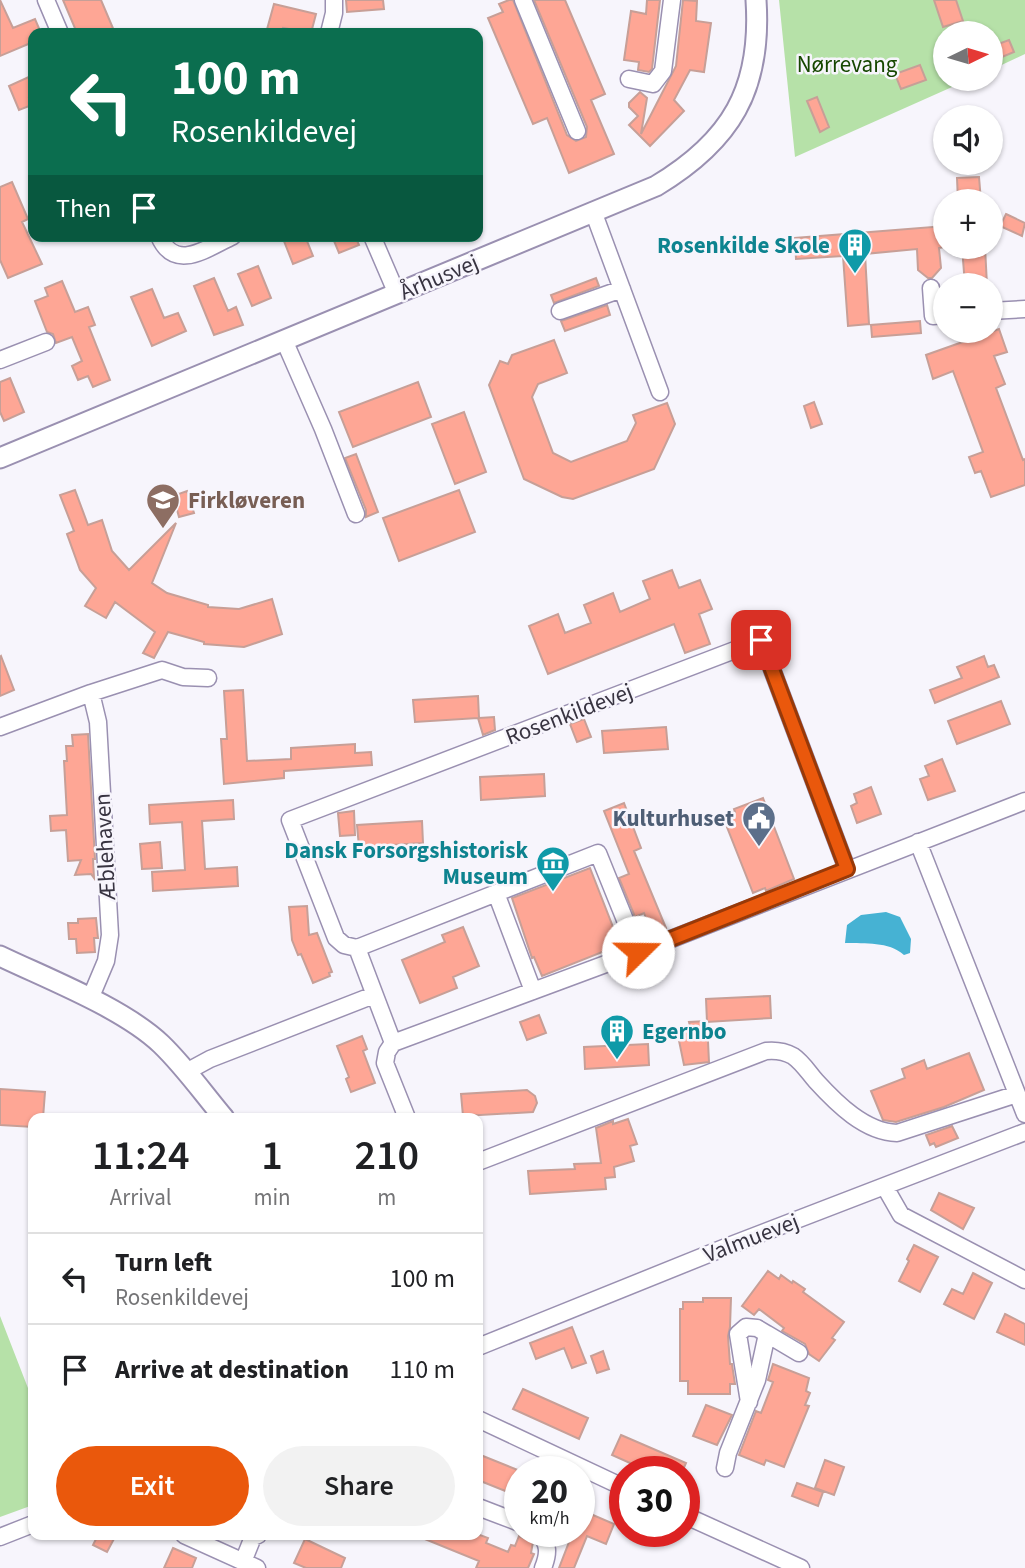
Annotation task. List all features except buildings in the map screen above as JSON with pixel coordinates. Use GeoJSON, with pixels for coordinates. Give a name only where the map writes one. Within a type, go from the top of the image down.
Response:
{"type":"FeatureCollection","features":[{"type":"Feature","properties":{"kind":"street"},"geometry":{"type":"LineString","coordinates":[[46,0],[58,28]]}},
{"type":"Feature","properties":{"kind":"street"},"geometry":{"type":"LineString","coordinates":[[330,28],[334,0]]}},
{"type":"Feature","properties":{"kind":"street"},"geometry":{"type":"LineString","coordinates":[[523,0],[577,131]]}},
{"type":"Feature","properties":{"kind":"street"},"geometry":{"type":"LineString","coordinates":[[629,79],[653,84],[663,71],[672,0]]}},
{"type":"Feature","properties":{"kind":"street","name":"Århusvej"},"geometry":{"type":"LineString","coordinates":[[0,458],[656,186],[684,169],[708,148],[732,119],[747,89],[755,56],[757,0]]}},
{"type":"Feature","properties":{"kind":"street"},"geometry":{"type":"LineString","coordinates":[[593,211],[660,392]]}},
{"type":"Feature","properties":{"kind":"street"},"geometry":{"type":"LineString","coordinates":[[162,242],[164,247],[178,256],[189,256],[220,242]]}},
{"type":"Feature","properties":{"kind":"street"},"geometry":{"type":"LineString","coordinates":[[375,242],[397,294]]}},
{"type":"Feature","properties":{"kind":"street"},"geometry":{"type":"LineString","coordinates":[[931,288],[933,316]]}},
{"type":"Feature","properties":{"kind":"street"},"geometry":{"type":"LineString","coordinates":[[560,311],[622,289]]}},
{"type":"Feature","properties":{"kind":"street"},"geometry":{"type":"LineString","coordinates":[[1003,310],[1025,309]]}},
{"type":"Feature","properties":{"kind":"street"},"geometry":{"type":"LineString","coordinates":[[284,340],[356,514]]}},
{"type":"Feature","properties":{"kind":"street"},"geometry":{"type":"LineString","coordinates":[[0,360],[46,342]]}},
{"type":"Feature","properties":{"kind":"street","name":"Rosenkildevej"},"geometry":{"type":"LineString","coordinates":[[357,948],[344,945],[336,938],[290,820],[761,640],[847,869]]}},
{"type":"Feature","properties":{"kind":"street"},"geometry":{"type":"LineString","coordinates":[[0,727],[162,670],[183,677],[208,678]]}},
{"type":"Feature","properties":{"kind":"street","name":"Æblehaven"},"geometry":{"type":"LineString","coordinates":[[90,999],[106,961],[110,935],[98,722],[91,693]]}},
{"type":"Feature","properties":{"kind":"street"},"geometry":{"type":"LineString","coordinates":[[405,1113],[385,1063],[387,1052],[393,1043],[638,952],[1025,801]]}},
{"type":"Feature","properties":{"kind":"street"},"geometry":{"type":"LineString","coordinates":[[918,842],[1025,1114]]}},
{"type":"Feature","properties":{"kind":"street"},"geometry":{"type":"LineString","coordinates":[[393,1043],[357,948],[598,853],[638,952]]}},
{"type":"Feature","properties":{"kind":"street"},"geometry":{"type":"LineString","coordinates":[[496,893],[533,991]]}},
{"type":"Feature","properties":{"kind":"street"},"geometry":{"type":"LineString","coordinates":[[0,956],[90,999],[144,1030],[161,1044],[219,1113]]}},
{"type":"Feature","properties":{"kind":"street"},"geometry":{"type":"LineString","coordinates":[[186,1072],[210,1059],[374,995]]}},
{"type":"Feature","properties":{"kind":"street"},"geometry":{"type":"LineString","coordinates":[[483,1160],[766,1051],[779,1050],[794,1057],[825,1091],[853,1115],[882,1132],[897,1133],[1017,1094]]}},
{"type":"Feature","properties":{"kind":"street","name":"Valmuevej"},"geometry":{"type":"LineString","coordinates":[[483,1345],[726,1247],[1025,1132]]}},
{"type":"Feature","properties":{"kind":"street"},"geometry":{"type":"LineString","coordinates":[[885,1187],[901,1215],[1025,1280]]}},
{"type":"Feature","properties":{"kind":"street"},"geometry":{"type":"LineString","coordinates":[[749,1404],[738,1334],[746,1327],[757,1328],[799,1353]]}},
{"type":"Feature","properties":{"kind":"street"},"geometry":{"type":"LineString","coordinates":[[725,1468],[728,1453],[757,1380],[767,1334]]}},
{"type":"Feature","properties":{"kind":"street"},"geometry":{"type":"LineString","coordinates":[[483,1422],[545,1456]]}},
{"type":"Feature","properties":{"kind":"street"},"geometry":{"type":"LineString","coordinates":[[483,1509],[504,1517]]}},
{"type":"Feature","properties":{"kind":"street"},"geometry":{"type":"LineString","coordinates":[[700,1522],[801,1568]]}},
{"type":"Feature","properties":{"kind":"street"},"geometry":{"type":"LineString","coordinates":[[0,1537],[28,1526]]}},
{"type":"Feature","properties":{"kind":"street"},"geometry":{"type":"LineString","coordinates":[[195,1540],[250,1565],[253,1540]]}},
{"type":"Feature","properties":{"kind":"street"},"geometry":{"type":"LineString","coordinates":[[543,1568],[547,1547]]}},
{"type":"Feature","properties":{"kind":"green space","name":"Nørrevang"},"geometry":{"type":"Polygon","coordinates":[[[779,0],[1025,0],[1025,54],[1003,64],[1003,21],[933,21],[933,91],[943,91],[795,157],[779,0]]]}},
{"type":"Feature","properties":{"kind":"green space"},"geometry":{"type":"Polygon","coordinates":[[[0,1316],[28,1388],[28,1507],[0,1517],[0,1316]]]}},
{"type":"Feature","properties":{"kind":"water"},"geometry":{"type":"Polygon","coordinates":[[[886,912],[900,917],[911,939],[910,953],[904,955],[891,947],[876,944],[845,943],[847,925],[861,915],[886,912]]]}},
{"type":"Feature","properties":{"kind":"place","name":"Rosenkilde Skole"},"geometry":{"type":"Point","coordinates":[855,275]}},
{"type":"Feature","properties":{"kind":"place","name":"Firkløveren"},"geometry":{"type":"Point","coordinates":[163,530]}},
{"type":"Feature","properties":{"kind":"place","name":"Kulturhuset"},"geometry":{"type":"Point","coordinates":[759,848]}},
{"type":"Feature","properties":{"kind":"place","name":"Dansk Forsorgshistorisk Museum"},"geometry":{"type":"Point","coordinates":[553,893]}},
{"type":"Feature","properties":{"kind":"place","name":"Egernbo"},"geometry":{"type":"Point","coordinates":[617,1061]}},
{"type":"Feature","properties":{"kind":"route"},"geometry":{"type":"LineString","coordinates":[[638,952],[847,869],[761,640]]}}]}
